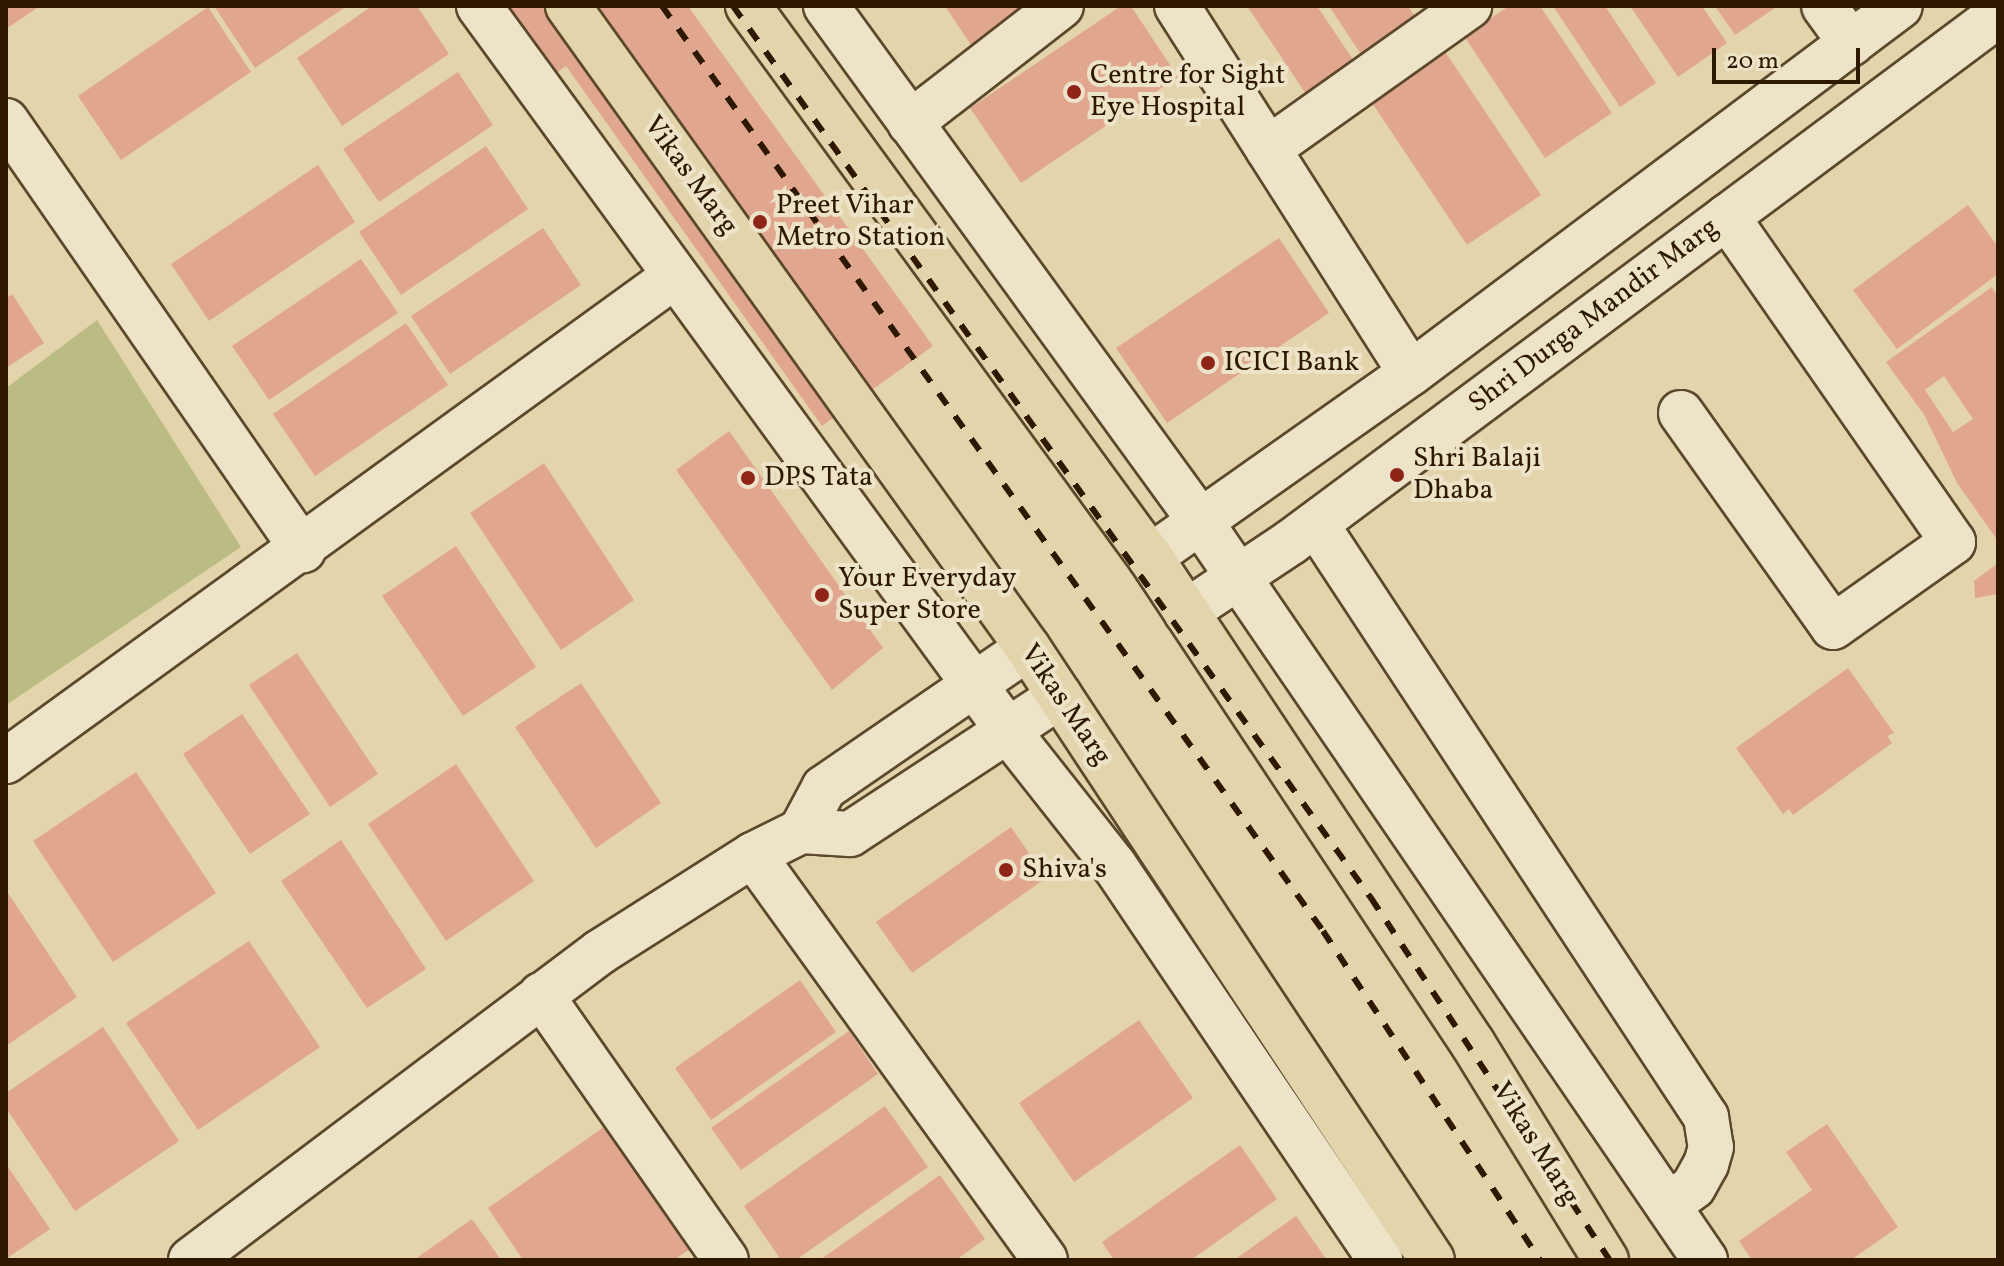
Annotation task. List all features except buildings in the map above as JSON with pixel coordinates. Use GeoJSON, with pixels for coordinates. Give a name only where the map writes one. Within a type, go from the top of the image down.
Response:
{"type":"FeatureCollection","features":[{"type":"Feature","properties":{"kind":"main road","name":"Vikas Marg"},"geometry":{"type":"LineString","coordinates":[[568,6],[1028,648],[1432,1260]]}},
{"type":"Feature","properties":{"kind":"main road","name":"Vikas Marg"},"geometry":{"type":"LineString","coordinates":[[748,6],[1150,557],[1473,1044],[1606,1260]]}},
{"type":"Feature","properties":{"kind":"street"},"geometry":{"type":"LineString","coordinates":[[479,6],[1008,731],[1114,865],[1380,1260]]}},
{"type":"Feature","properties":{"kind":"street"},"geometry":{"type":"LineString","coordinates":[[826,6],[1200,521],[1705,1260]]}},
{"type":"Feature","properties":{"kind":"street"},"geometry":{"type":"LineString","coordinates":[[910,123],[1061,6]]}},
{"type":"Feature","properties":{"kind":"street"},"geometry":{"type":"LineString","coordinates":[[1177,6],[1411,373]]}},
{"type":"Feature","properties":{"kind":"street"},"geometry":{"type":"LineString","coordinates":[[1268,149],[1469,6]]}},
{"type":"Feature","properties":{"kind":"street"},"geometry":{"type":"LineString","coordinates":[[1824,6],[1851,43]]}},
{"type":"Feature","properties":{"kind":"street"},"geometry":{"type":"LineString","coordinates":[[1150,557],[1411,373],[1900,6]]}},
{"type":"Feature","properties":{"kind":"street","name":"Shri Durga Mandir Marg"},"geometry":{"type":"LineString","coordinates":[[1186,612],[1316,524],[1998,15]]}},
{"type":"Feature","properties":{"kind":"street"},"geometry":{"type":"LineString","coordinates":[[6,121],[303,550]]}},
{"type":"Feature","properties":{"kind":"street"},"geometry":{"type":"LineString","coordinates":[[1681,413],[1833,627],[1953,542],[1727,217]]}},
{"type":"Feature","properties":{"kind":"street"},"geometry":{"type":"LineString","coordinates":[[6,761],[303,550],[509,393],[661,286]]}},
{"type":"Feature","properties":{"kind":"street"},"geometry":{"type":"LineString","coordinates":[[1485,317],[1525,368]]}},
{"type":"Feature","properties":{"kind":"street"},"geometry":{"type":"LineString","coordinates":[[1316,524],[1706,1117],[1711,1147],[1706,1164],[1693,1187],[1668,1206]]}},
{"type":"Feature","properties":{"kind":"street"},"geometry":{"type":"LineString","coordinates":[[801,831],[824,788],[1028,648]]}},
{"type":"Feature","properties":{"kind":"street"},"geometry":{"type":"LineString","coordinates":[[191,1260],[541,995],[753,855],[801,831],[850,834],[1060,696]]}},
{"type":"Feature","properties":{"kind":"street"},"geometry":{"type":"LineString","coordinates":[[753,855],[1045,1260]]}},
{"type":"Feature","properties":{"kind":"street"},"geometry":{"type":"LineString","coordinates":[[541,995],[726,1260]]}},
{"type":"Feature","properties":{"kind":"green space"},"geometry":{"type":"Polygon","coordinates":[[[97,320],[241,547],[6,705],[6,388],[97,320]]]}},
{"type":"Feature","properties":{"kind":"railway"},"geometry":{"type":"LineString","coordinates":[[662,6],[1323,931],[1540,1260]]}},
{"type":"Feature","properties":{"kind":"railway"},"geometry":{"type":"LineString","coordinates":[[733,6],[1371,898],[1610,1260]]}},
{"type":"Feature","properties":{"kind":"place","name":"Centre for Sight Eye Hospital"},"geometry":{"type":"Point","coordinates":[1074,92]}},
{"type":"Feature","properties":{"kind":"place","name":"Preet Vihar Metro Station"},"geometry":{"type":"Point","coordinates":[760,222]}},
{"type":"Feature","properties":{"kind":"place","name":"ICICI Bank"},"geometry":{"type":"Point","coordinates":[1208,363]}},
{"type":"Feature","properties":{"kind":"place","name":"Shri Balaji Dhaba"},"geometry":{"type":"Point","coordinates":[1397,475]}},
{"type":"Feature","properties":{"kind":"place","name":"DPS Tata"},"geometry":{"type":"Point","coordinates":[748,478]}},
{"type":"Feature","properties":{"kind":"place","name":"Your Everyday Super Store"},"geometry":{"type":"Point","coordinates":[822,595]}},
{"type":"Feature","properties":{"kind":"place","name":"Shiva's"},"geometry":{"type":"Point","coordinates":[1006,870]}}]}
